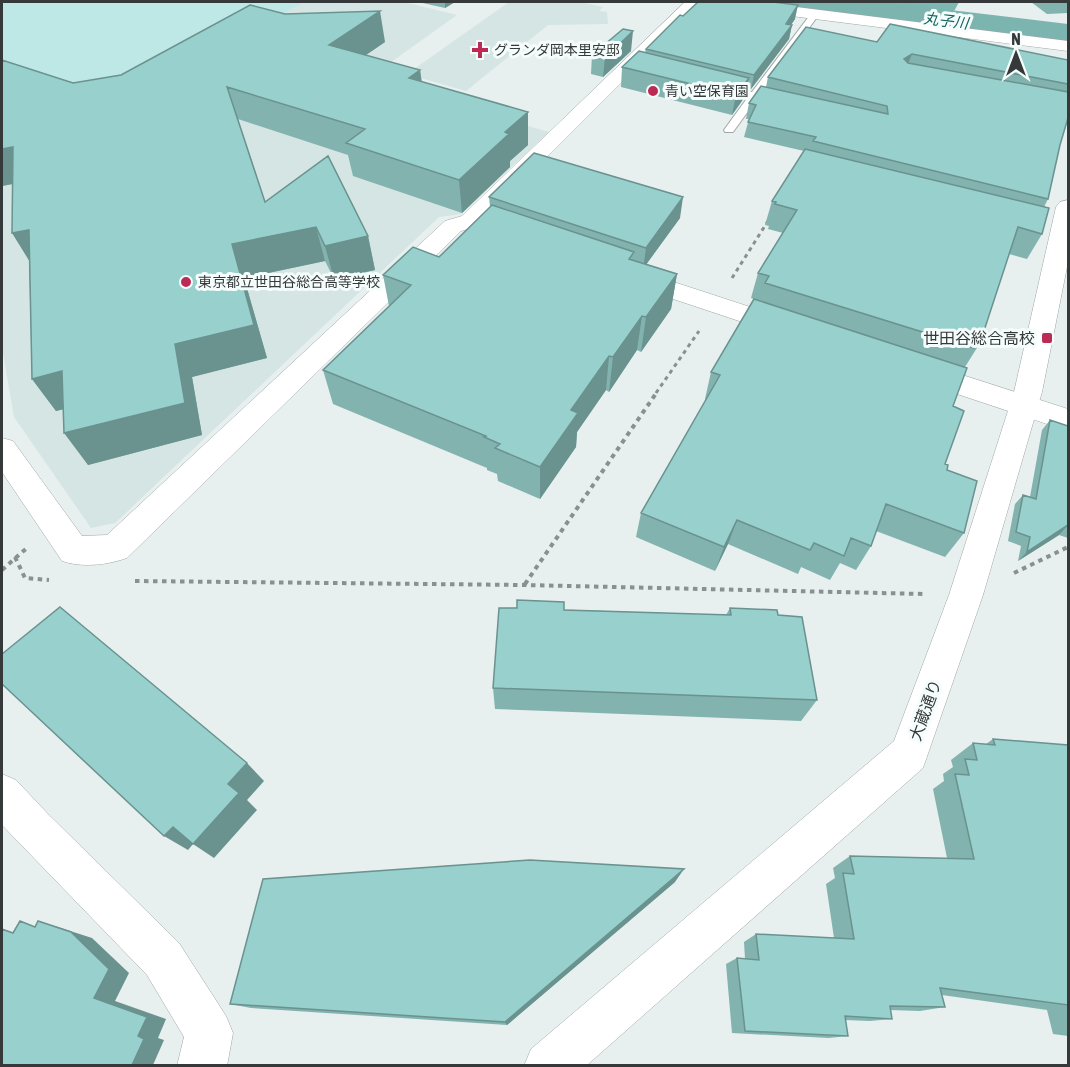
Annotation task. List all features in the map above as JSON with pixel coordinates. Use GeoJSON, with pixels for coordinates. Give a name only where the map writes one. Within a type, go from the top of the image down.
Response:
{"type":"FeatureCollection","features":[{"type":"Feature","properties":{"kind":"street"},"geometry":{"type":"LineString","coordinates":[[2,449],[74,551],[116,548],[453,226],[481,225],[635,67],[693,2]]}},
{"type":"Feature","properties":{"kind":"street"},"geometry":{"type":"LineString","coordinates":[[720,2],[1068,46]]}},
{"type":"Feature","properties":{"kind":"street","name":"大蔵通り"},"geometry":{"type":"LineString","coordinates":[[548,1065],[909,754],[966,596],[1023,405],[1056,221]]}},
{"type":"Feature","properties":{"kind":"street"},"geometry":{"type":"LineString","coordinates":[[604,267],[814,337]]}},
{"type":"Feature","properties":{"kind":"street"},"geometry":{"type":"LineString","coordinates":[[891,362],[1068,420]]}},
{"type":"Feature","properties":{"kind":"street"},"geometry":{"type":"LineString","coordinates":[[2,794],[33,829],[164,959],[209,1033],[202,1065]]}},
{"type":"Feature","properties":{"kind":"lane"},"geometry":{"type":"LineString","coordinates":[[729,130],[816,13]]}},
{"type":"Feature","properties":{"kind":"lane"},"geometry":{"type":"LineString","coordinates":[[708,84],[788,104]]}},
{"type":"Feature","properties":{"kind":"path"},"geometry":{"type":"LineString","coordinates":[[525,585],[715,305],[772,215]]}},
{"type":"Feature","properties":{"kind":"path"},"geometry":{"type":"LineString","coordinates":[[133,581],[525,585],[966,596],[1068,547]]}},
{"type":"Feature","properties":{"kind":"path"},"geometry":{"type":"LineString","coordinates":[[15,557],[25,578],[52,580]]}},
{"type":"Feature","properties":{"kind":"shaded area","name":"東京都立世田谷総合高等学校"},"geometry":{"type":"Polygon","coordinates":[[[2,2],[404,2],[457,15],[366,80],[549,132],[461,214],[439,217],[115,523],[91,528],[14,417],[2,347],[2,2]]]}},
{"type":"Feature","properties":{"kind":"shaded area"},"geometry":{"type":"Polygon","coordinates":[[[2,2],[302,3],[152,90],[106,98],[2,63],[2,2]]]}},
{"type":"Feature","properties":{"kind":"shaded area","name":"グランダ岡本里安邸"},"geometry":{"type":"Polygon","coordinates":[[[509,2],[580,2],[603,7],[599,11],[607,12],[608,24],[548,25],[466,91],[407,74],[509,2]]]}},
{"type":"Feature","properties":{"kind":"shaded area"},"geometry":{"type":"Polygon","coordinates":[[[796,2],[959,2],[952,15],[933,21],[796,2]]]}},
{"type":"Feature","properties":{"kind":"building"},"geometry":{"type":"Polygon","coordinates":[[[698,2],[773,2],[798,5],[786,24],[792,25],[754,75],[646,49],[680,15],[683,16],[698,2]]]}},
{"type":"Feature","properties":{"kind":"building"},"geometry":{"type":"Polygon","coordinates":[[[250,5],[285,14],[380,11],[329,45],[420,70],[409,78],[528,112],[505,132],[509,134],[459,180],[346,143],[365,129],[227,87],[265,202],[328,156],[368,236],[325,246],[316,227],[232,244],[254,325],[175,344],[185,403],[64,433],[62,371],[32,379],[29,230],[12,233],[13,147],[2,149],[2,60],[73,83],[121,75],[250,5]]]}},
{"type":"Feature","properties":{"kind":"building"},"geometry":{"type":"Polygon","coordinates":[[[890,24],[1068,60],[1068,84],[912,54],[904,59],[908,63],[1068,92],[1068,118],[1048,199],[813,141],[816,137],[748,122],[756,105],[749,103],[761,86],[888,114],[887,106],[768,77],[806,27],[877,42],[890,24]]]}},
{"type":"Feature","properties":{"kind":"building"},"geometry":{"type":"Polygon","coordinates":[[[623,29],[633,31],[605,58],[592,55],[623,29]]]}},
{"type":"Feature","properties":{"kind":"building"},"geometry":{"type":"Polygon","coordinates":[[[639,51],[749,78],[736,95],[622,67],[639,51]]]}},
{"type":"Feature","properties":{"kind":"building"},"geometry":{"type":"Polygon","coordinates":[[[805,149],[1049,208],[1042,234],[1018,227],[980,343],[976,341],[974,348],[765,283],[769,276],[758,273],[797,210],[775,204],[776,202],[772,201],[805,149]]]}},
{"type":"Feature","properties":{"kind":"building"},"geometry":{"type":"Polygon","coordinates":[[[534,153],[683,197],[646,248],[489,197],[534,153]]]}},
{"type":"Feature","properties":{"kind":"building"},"geometry":{"type":"Polygon","coordinates":[[[492,205],[634,252],[629,259],[677,274],[646,317],[642,316],[613,357],[609,356],[571,410],[578,413],[540,467],[495,448],[500,444],[484,437],[486,436],[323,370],[411,285],[383,275],[413,247],[439,257],[492,205]]]}},
{"type":"Feature","properties":{"kind":"building"},"geometry":{"type":"Polygon","coordinates":[[[754,299],[967,368],[953,406],[964,411],[945,464],[948,465],[947,470],[977,481],[964,533],[886,504],[871,546],[851,538],[844,556],[814,543],[810,550],[737,520],[724,547],[641,513],[720,375],[711,372],[754,299]]]}},
{"type":"Feature","properties":{"kind":"building"},"geometry":{"type":"Polygon","coordinates":[[[1050,420],[1068,426],[1068,525],[1027,552],[1030,537],[1016,532],[1023,495],[1036,499],[1050,420]]]}},
{"type":"Feature","properties":{"kind":"building"},"geometry":{"type":"Polygon","coordinates":[[[517,600],[564,602],[564,610],[731,615],[730,608],[777,610],[778,615],[802,617],[817,700],[493,688],[499,608],[517,608],[517,600]]]}},
{"type":"Feature","properties":{"kind":"building"},"geometry":{"type":"Polygon","coordinates":[[[60,607],[247,763],[228,784],[239,793],[193,844],[173,827],[164,836],[2,684],[2,654],[60,607]]]}},
{"type":"Feature","properties":{"kind":"building"},"geometry":{"type":"Polygon","coordinates":[[[993,739],[1068,745],[1068,1005],[940,988],[945,1007],[890,1006],[892,1019],[845,1016],[848,1036],[745,1031],[737,958],[759,960],[756,934],[854,939],[843,873],[854,874],[850,856],[974,859],[955,774],[969,775],[965,759],[977,760],[973,743],[995,745],[993,739]]]}},
{"type":"Feature","properties":{"kind":"building"},"geometry":{"type":"Polygon","coordinates":[[[530,860],[684,869],[505,1022],[230,1004],[263,879],[530,860]]]}},
{"type":"Feature","properties":{"kind":"building"},"geometry":{"type":"Polygon","coordinates":[[[20,921],[35,927],[38,921],[71,932],[109,969],[94,998],[147,1017],[138,1036],[144,1039],[132,1065],[2,1065],[2,929],[13,933],[20,921]]]}},
{"type":"Feature","properties":{"kind":"waterway","name":"丸子川"},"geometry":{"type":"LineString","coordinates":[[788,2],[1068,36]]}},
{"type":"Feature","properties":{"kind":"place","name":"グランダ岡本里安邸"},"geometry":{"type":"Point","coordinates":[480,50]}},
{"type":"Feature","properties":{"kind":"place","name":"青い空保育園"},"geometry":{"type":"Point","coordinates":[653,91]}},
{"type":"Feature","properties":{"kind":"place","name":"東京都立世田谷総合高等学校"},"geometry":{"type":"Point","coordinates":[186,282]}},
{"type":"Feature","properties":{"kind":"place","name":"世田谷総合高校"},"geometry":{"type":"Point","coordinates":[1047,338]}}]}
